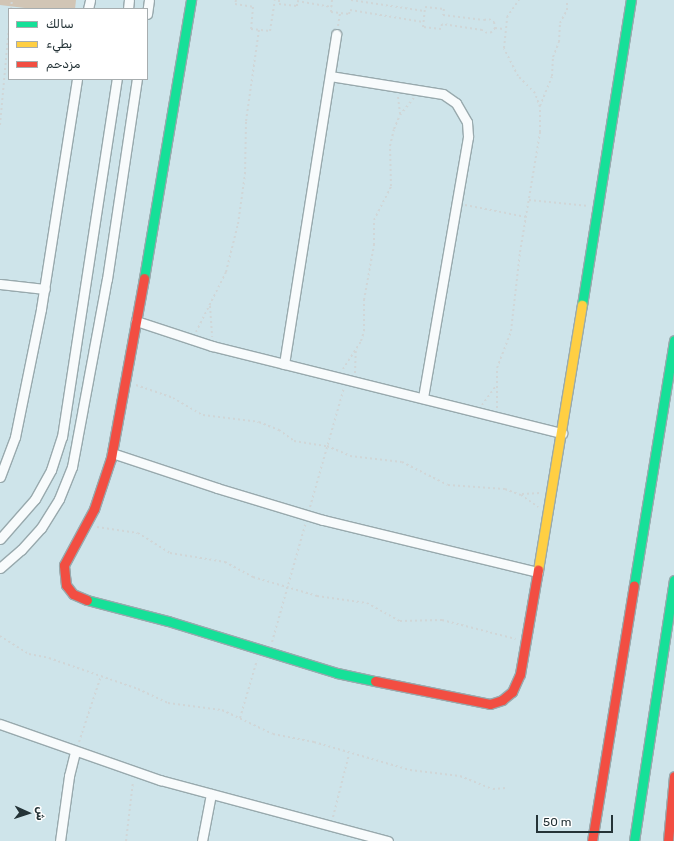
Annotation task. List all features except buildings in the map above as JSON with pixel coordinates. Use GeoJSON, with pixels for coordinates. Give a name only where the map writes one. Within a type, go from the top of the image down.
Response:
{"type":"FeatureCollection","features":[{"type":"Feature","properties":{"kind":"street"},"geometry":{"type":"LineString","coordinates":[[190,0],[136,321],[112,453],[101,491],[86,526],[64,565],[64,580],[73,594],[337,673],[490,704],[508,697],[516,687],[526,641],[562,433],[631,0]]}},
{"type":"Feature","properties":{"kind":"street"},"geometry":{"type":"LineString","coordinates":[[284,364],[336,34]]}},
{"type":"Feature","properties":{"kind":"street"},"geometry":{"type":"LineString","coordinates":[[330,76],[421,89],[450,98],[461,109],[467,122],[468,137],[423,398]]}},
{"type":"Feature","properties":{"kind":"street"},"geometry":{"type":"LineString","coordinates":[[0,477],[15,437],[44,289],[77,80]]}},
{"type":"Feature","properties":{"kind":"street"},"geometry":{"type":"LineString","coordinates":[[0,539],[38,495],[51,470],[62,437],[117,80]]}},
{"type":"Feature","properties":{"kind":"street"},"geometry":{"type":"LineString","coordinates":[[0,568],[21,550],[41,528],[59,499],[72,467],[107,280],[137,80]]}},
{"type":"Feature","properties":{"kind":"street"},"geometry":{"type":"LineString","coordinates":[[0,284],[44,289]]}},
{"type":"Feature","properties":{"kind":"street"},"geometry":{"type":"LineString","coordinates":[[136,321],[212,346],[562,433]]}},
{"type":"Feature","properties":{"kind":"street"},"geometry":{"type":"LineString","coordinates":[[592,841],[674,340]]}},
{"type":"Feature","properties":{"kind":"street"},"geometry":{"type":"LineString","coordinates":[[112,453],[323,520],[538,572]]}},
{"type":"Feature","properties":{"kind":"street"},"geometry":{"type":"LineString","coordinates":[[634,841],[674,580]]}},
{"type":"Feature","properties":{"kind":"street"},"geometry":{"type":"LineString","coordinates":[[0,724],[134,772],[330,827],[388,841]]}},
{"type":"Feature","properties":{"kind":"street"},"geometry":{"type":"LineString","coordinates":[[60,841],[69,776],[75,752]]}},
{"type":"Feature","properties":{"kind":"street"},"geometry":{"type":"LineString","coordinates":[[668,841],[674,776]]}},
{"type":"Feature","properties":{"kind":"street"},"geometry":{"type":"LineString","coordinates":[[202,841],[211,794]]}},
{"type":"Feature","properties":{"kind":"path"},"geometry":{"type":"LineString","coordinates":[[236,0],[235,4],[253,7],[251,29],[270,31],[274,0]]}},
{"type":"Feature","properties":{"kind":"path"},"geometry":{"type":"LineString","coordinates":[[279,0],[278,4],[297,6],[297,2],[331,6]]}},
{"type":"Feature","properties":{"kind":"path"},"geometry":{"type":"LineString","coordinates":[[332,0],[331,12],[349,14],[350,10],[423,22]]}},
{"type":"Feature","properties":{"kind":"path"},"geometry":{"type":"LineString","coordinates":[[351,0],[424,11]]}},
{"type":"Feature","properties":{"kind":"path"},"geometry":{"type":"LineString","coordinates":[[519,0],[507,17],[504,29],[504,48],[518,76],[535,93],[540,107]]}},
{"type":"Feature","properties":{"kind":"path"},"geometry":{"type":"LineString","coordinates":[[497,417],[497,368],[512,331],[526,217],[539,147],[540,107],[552,76],[553,56],[559,42],[560,22],[567,10],[567,0]]}},
{"type":"Feature","properties":{"kind":"path"},"geometry":{"type":"LineString","coordinates":[[425,7],[444,9],[444,14],[484,20],[489,19],[494,22],[496,28],[492,32],[487,33],[482,30],[442,24],[441,29],[423,27],[425,7]]}},
{"type":"Feature","properties":{"kind":"path"},"geometry":{"type":"LineString","coordinates":[[496,28],[504,29]]}},
{"type":"Feature","properties":{"kind":"path"},"geometry":{"type":"LineString","coordinates":[[192,340],[226,272],[238,224],[245,174],[246,121],[259,30]]}},
{"type":"Feature","properties":{"kind":"path"},"geometry":{"type":"LineString","coordinates":[[0,125],[8,37]]}},
{"type":"Feature","properties":{"kind":"path"},"geometry":{"type":"LineString","coordinates":[[397,86],[400,115]]}},
{"type":"Feature","properties":{"kind":"path"},"geometry":{"type":"LineString","coordinates":[[337,377],[356,348],[364,331],[364,300],[374,245],[374,220],[392,186],[390,146],[400,115],[421,89]]}},
{"type":"Feature","properties":{"kind":"path"},"geometry":{"type":"LineString","coordinates":[[529,200],[599,207]]}},
{"type":"Feature","properties":{"kind":"path"},"geometry":{"type":"LineString","coordinates":[[456,204],[526,217]]}},
{"type":"Feature","properties":{"kind":"path"},"geometry":{"type":"LineString","coordinates":[[210,304],[212,346]]}},
{"type":"Feature","properties":{"kind":"path"},"geometry":{"type":"LineString","coordinates":[[355,382],[356,348]]}},
{"type":"Feature","properties":{"kind":"path"},"geometry":{"type":"LineString","coordinates":[[125,381],[173,398],[203,415],[259,422],[279,430],[294,441],[327,446],[350,456],[402,462],[448,485],[492,487],[521,494],[551,492]]}},
{"type":"Feature","properties":{"kind":"path"},"geometry":{"type":"LineString","coordinates":[[477,412],[496,384]]}},
{"type":"Feature","properties":{"kind":"path"},"geometry":{"type":"LineString","coordinates":[[521,494],[548,514]]}},
{"type":"Feature","properties":{"kind":"path"},"geometry":{"type":"LineString","coordinates":[[86,526],[138,533],[170,553],[225,562],[245,573],[317,596],[366,603],[400,621],[442,620],[526,641]]}},
{"type":"Feature","properties":{"kind":"path"},"geometry":{"type":"LineString","coordinates":[[0,636],[29,654],[49,658],[101,676],[168,703],[209,707],[240,718],[273,734],[314,742],[349,754],[422,773],[460,776],[493,789],[506,788]]}},
{"type":"Feature","properties":{"kind":"path"},"geometry":{"type":"LineString","coordinates":[[240,718],[259,650]]}},
{"type":"Feature","properties":{"kind":"path"},"geometry":{"type":"LineString","coordinates":[[75,752],[101,676]]}},
{"type":"Feature","properties":{"kind":"path"},"geometry":{"type":"LineString","coordinates":[[330,827],[349,754]]}},
{"type":"Feature","properties":{"kind":"path"},"geometry":{"type":"LineString","coordinates":[[126,841],[134,772]]}},
{"type":"Feature","properties":{"kind":"shaded area"},"geometry":{"type":"Polygon","coordinates":[[[0,0],[76,0],[75,8],[25,8],[0,5],[0,0]]]}},
{"type":"Feature","properties":{"kind":"traffic: fast"},"geometry":{"type":"LineString","coordinates":[[144,278],[191,0]]}},
{"type":"Feature","properties":{"kind":"traffic: fast"},"geometry":{"type":"LineString","coordinates":[[582,305],[631,0]]}},
{"type":"Feature","properties":{"kind":"traffic: fast"},"geometry":{"type":"LineString","coordinates":[[634,585],[674,340]]}},
{"type":"Feature","properties":{"kind":"traffic: fast"},"geometry":{"type":"LineString","coordinates":[[634,841],[674,580]]}},
{"type":"Feature","properties":{"kind":"traffic: fast"},"geometry":{"type":"LineString","coordinates":[[87,600],[168,621],[337,673],[375,681]]}},
{"type":"Feature","properties":{"kind":"traffic: slow"},"geometry":{"type":"LineString","coordinates":[[538,570],[582,305]]}},
{"type":"Feature","properties":{"kind":"traffic: jam"},"geometry":{"type":"LineString","coordinates":[[87,600],[73,594],[66,585],[64,565],[94,509],[111,458],[144,278]]}},
{"type":"Feature","properties":{"kind":"traffic: jam"},"geometry":{"type":"LineString","coordinates":[[375,681],[490,704],[502,700],[512,692],[520,674],[538,570]]}},
{"type":"Feature","properties":{"kind":"traffic: jam"},"geometry":{"type":"LineString","coordinates":[[592,841],[634,585]]}},
{"type":"Feature","properties":{"kind":"traffic: jam"},"geometry":{"type":"LineString","coordinates":[[668,841],[674,776]]}}]}
